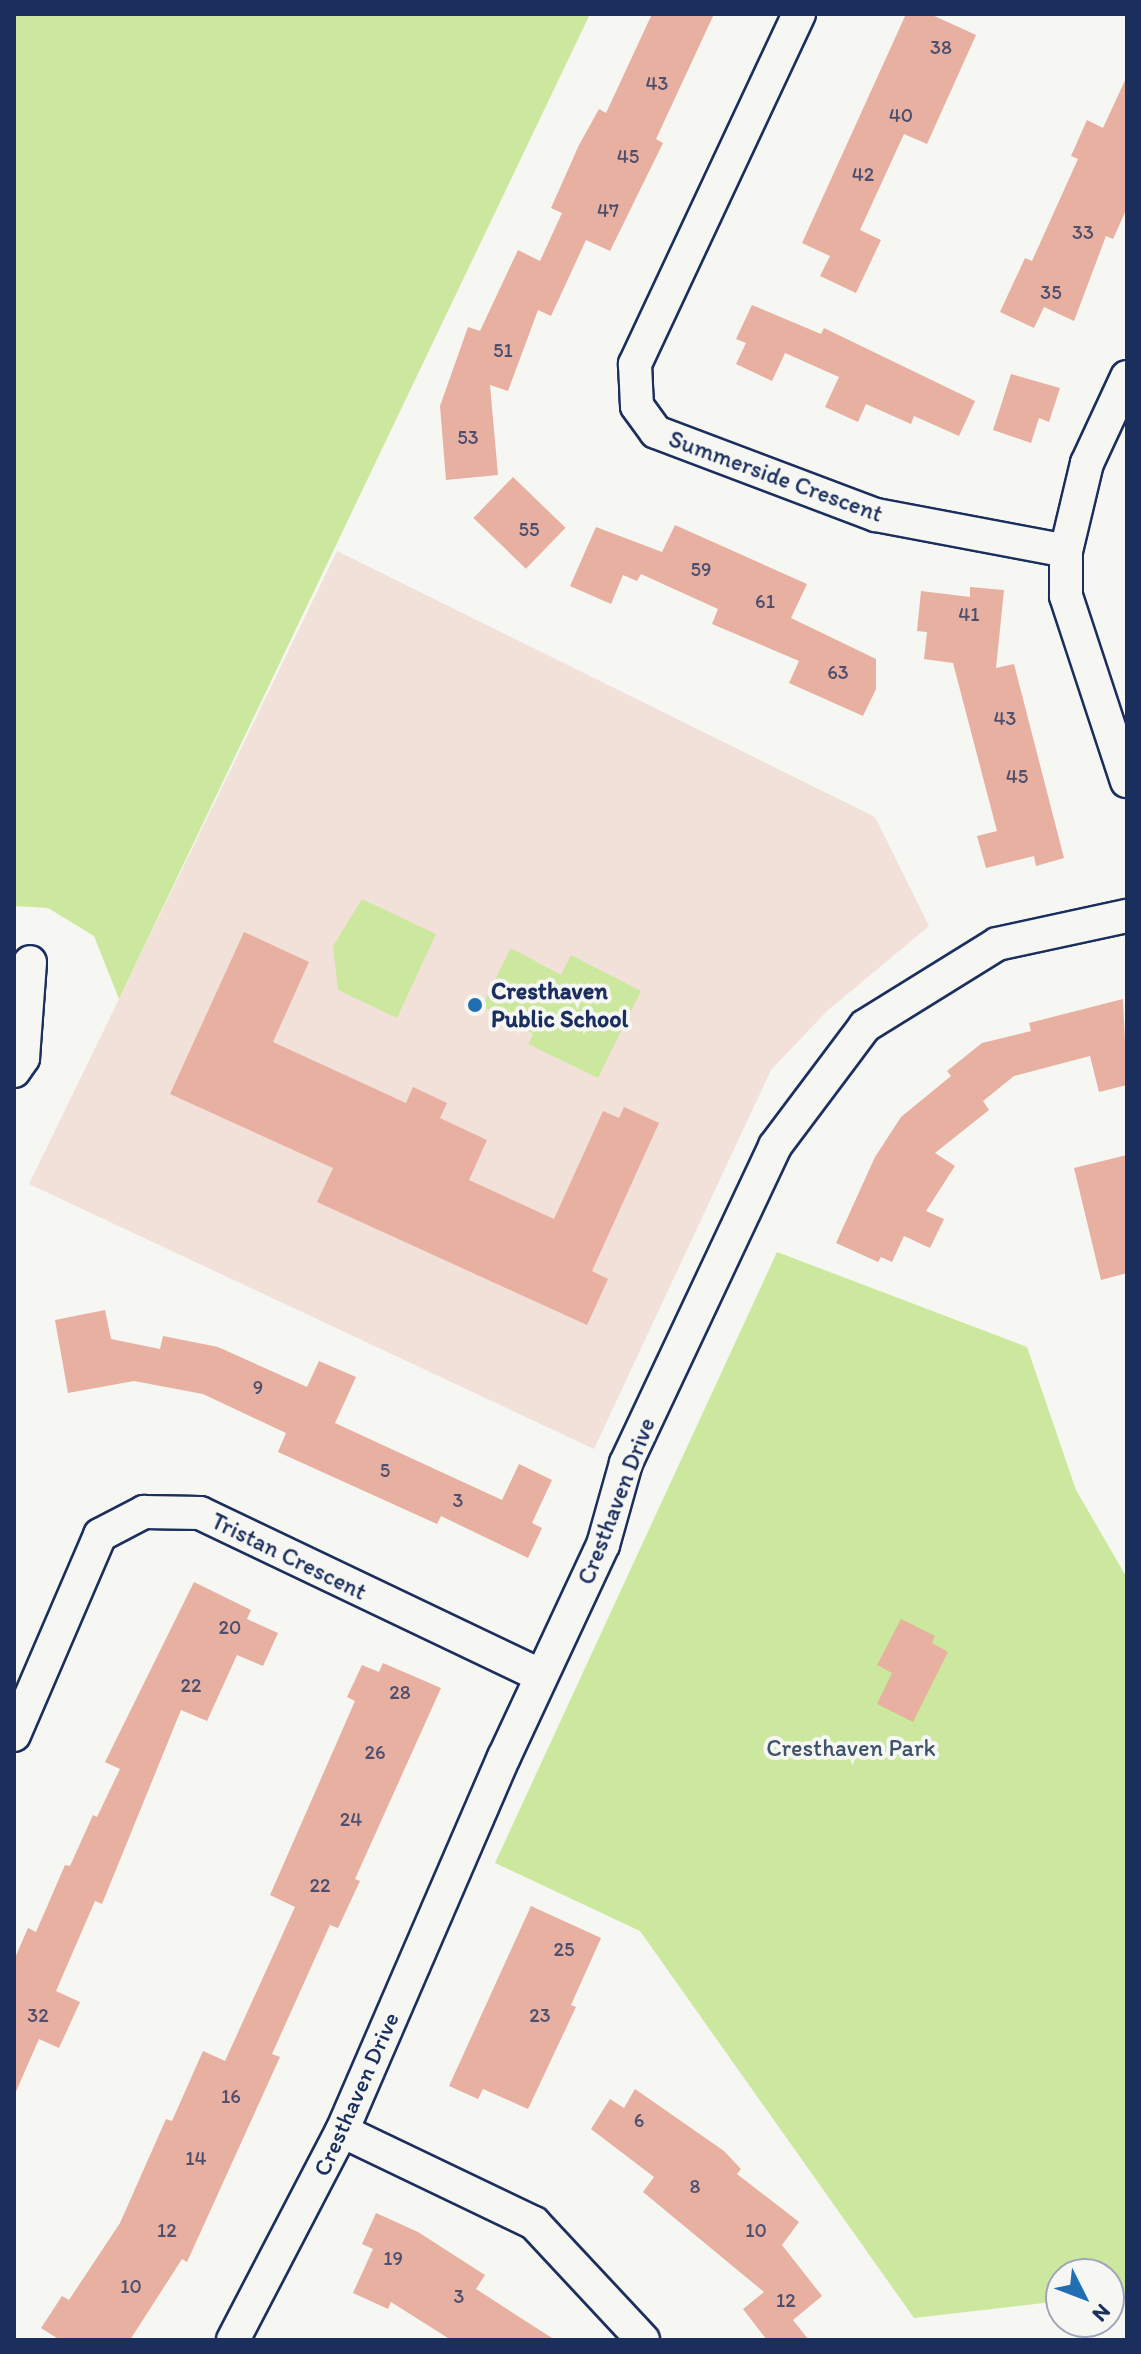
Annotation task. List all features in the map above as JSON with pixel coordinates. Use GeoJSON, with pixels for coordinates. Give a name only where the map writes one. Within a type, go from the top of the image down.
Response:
{"type":"FeatureCollection","features":[{"type":"Feature","properties":{"kind":"street","name":"Summerside Crescent"},"geometry":{"type":"LineString","coordinates":[[799,14],[635,364],[637,406],[656,432],[876,515],[1066,551]]}},
{"type":"Feature","properties":{"kind":"street"},"geometry":{"type":"LineString","coordinates":[[1127,377],[1087,463],[1066,551],[1066,596],[1127,781]]}},
{"type":"Feature","properties":{"kind":"street","name":"Cresthaven Drive"},"geometry":{"type":"LineString","coordinates":[[233,2340],[342,2131],[541,1676],[603,1545],[626,1463],[765,1166],[865,1026],[997,944],[1127,916]]}},
{"type":"Feature","properties":{"kind":"street"},"geometry":{"type":"LineString","coordinates":[[14,1071],[23,1058],[30,962]]}},
{"type":"Feature","properties":{"kind":"street","name":"Tristan Crescent"},"geometry":{"type":"LineString","coordinates":[[14,1735],[100,1535],[144,1512],[200,1513],[541,1676]]}},
{"type":"Feature","properties":{"kind":"street"},"geometry":{"type":"LineString","coordinates":[[342,2131],[534,2223],[643,2340]]}},
{"type":"Feature","properties":{"kind":"shaded area","name":"Cresthaven Public School"},"geometry":{"type":"Polygon","coordinates":[[[337,551],[875,817],[929,926],[827,1011],[771,1070],[594,1449],[29,1184],[337,551]]]}},
{"type":"Feature","properties":{"kind":"green space"},"geometry":{"type":"Polygon","coordinates":[[[14,14],[590,14],[119,999],[94,936],[48,908],[14,906],[14,14]]]}},
{"type":"Feature","properties":{"kind":"green space"},"geometry":{"type":"Polygon","coordinates":[[[362,899],[436,934],[397,1018],[338,990],[333,946],[362,899]]]}},
{"type":"Feature","properties":{"kind":"green space"},"geometry":{"type":"Polygon","coordinates":[[[511,948],[561,975],[571,955],[641,991],[598,1078],[528,1044],[533,1034],[482,1006],[511,948]]]}},
{"type":"Feature","properties":{"kind":"green space","name":"Cresthaven Park"},"geometry":{"type":"Polygon","coordinates":[[[777,1252],[1027,1347],[1076,1490],[1127,1578],[1127,2293],[1125,2258],[1045,2258],[1045,2303],[914,2318],[640,1931],[495,1863],[777,1252]]]}},
{"type":"Feature","properties":{"kind":"building"},"geometry":{"type":"Polygon","coordinates":[[[652,14],[714,14],[656,139],[663,143],[610,251],[586,240],[551,316],[538,310],[508,391],[490,385],[498,475],[446,480],[440,406],[468,327],[480,331],[518,250],[540,261],[562,213],[551,208],[579,145],[599,109],[606,113],[652,14]]]}},
{"type":"Feature","properties":{"kind":"building"},"geometry":{"type":"Polygon","coordinates":[[[906,14],[930,14],[976,35],[927,144],[904,134],[860,230],[881,240],[856,293],[820,276],[830,256],[802,243],[906,14]]]}},
{"type":"Feature","properties":{"kind":"building"},"geometry":{"type":"Polygon","coordinates":[[[1127,76],[1127,208],[1113,239],[1106,236],[1074,321],[1044,307],[1034,328],[1000,312],[1025,258],[1032,261],[1078,159],[1071,156],[1087,120],[1103,128],[1127,76]]]}},
{"type":"Feature","properties":{"kind":"building"},"geometry":{"type":"Polygon","coordinates":[[[752,305],[821,334],[824,328],[975,401],[959,436],[914,416],[911,424],[866,404],[858,422],[825,407],[839,377],[785,353],[772,381],[736,364],[746,343],[736,339],[752,305]]]}},
{"type":"Feature","properties":{"kind":"building"},"geometry":{"type":"Polygon","coordinates":[[[1011,374],[1060,388],[1049,422],[1039,418],[1031,443],[993,430],[1011,374]]]}},
{"type":"Feature","properties":{"kind":"building"},"geometry":{"type":"Polygon","coordinates":[[[513,477],[566,528],[526,569],[473,518],[513,477]]]}},
{"type":"Feature","properties":{"kind":"building"},"geometry":{"type":"Polygon","coordinates":[[[675,525],[807,584],[791,618],[876,659],[876,689],[863,716],[789,683],[799,661],[712,624],[718,609],[641,574],[637,581],[623,575],[611,604],[570,586],[596,527],[662,552],[675,525]]]}},
{"type":"Feature","properties":{"kind":"building"},"geometry":{"type":"Polygon","coordinates":[[[970,587],[1004,590],[996,668],[1014,664],[1064,858],[1036,866],[1034,856],[986,868],[977,836],[997,831],[953,663],[924,659],[927,632],[917,631],[921,591],[970,597],[970,587]]]}},
{"type":"Feature","properties":{"kind":"building"},"geometry":{"type":"Polygon","coordinates":[[[244,932],[309,962],[273,1042],[406,1103],[413,1087],[447,1103],[440,1118],[487,1140],[469,1180],[554,1219],[603,1111],[619,1118],[624,1107],[659,1123],[592,1271],[608,1279],[587,1325],[317,1202],[333,1168],[170,1094],[244,932]]]}},
{"type":"Feature","properties":{"kind":"building"},"geometry":{"type":"Polygon","coordinates":[[[1123,999],[1127,1085],[1099,1092],[1090,1056],[1014,1076],[983,1101],[989,1110],[935,1153],[955,1166],[926,1211],[944,1219],[930,1248],[904,1236],[892,1262],[881,1257],[878,1262],[836,1243],[875,1157],[901,1117],[951,1076],[947,1071],[982,1043],[1031,1031],[1029,1023],[1123,999]]]}},
{"type":"Feature","properties":{"kind":"building"},"geometry":{"type":"Polygon","coordinates":[[[1127,1155],[1127,1273],[1101,1280],[1074,1168],[1127,1155]]]}},
{"type":"Feature","properties":{"kind":"building"},"geometry":{"type":"Polygon","coordinates":[[[105,1310],[111,1339],[160,1349],[163,1336],[218,1347],[307,1387],[319,1361],[356,1377],[335,1423],[502,1500],[519,1464],[552,1480],[532,1523],[542,1528],[528,1558],[441,1516],[437,1524],[278,1452],[286,1433],[203,1394],[134,1381],[68,1393],[55,1320],[105,1310]]]}},
{"type":"Feature","properties":{"kind":"building"},"geometry":{"type":"Polygon","coordinates":[[[194,1582],[251,1610],[247,1619],[278,1633],[263,1666],[237,1655],[207,1721],[181,1710],[102,1904],[95,1901],[56,1991],[80,2002],[59,2048],[39,2039],[14,2096],[14,1960],[28,1928],[36,1932],[65,1865],[70,1866],[93,1815],[97,1817],[120,1769],[105,1762],[194,1582]]]}},
{"type":"Feature","properties":{"kind":"building"},"geometry":{"type":"Polygon","coordinates":[[[901,1619],[935,1636],[932,1643],[948,1652],[913,1722],[877,1704],[892,1673],[877,1665],[901,1619]]]}},
{"type":"Feature","properties":{"kind":"building"},"geometry":{"type":"Polygon","coordinates":[[[383,1663],[441,1688],[355,1879],[360,1881],[338,1928],[330,1925],[272,2054],[280,2057],[187,2262],[182,2259],[130,2340],[60,2340],[41,2328],[62,2296],[69,2300],[120,2223],[166,2119],[172,2121],[203,2051],[225,2061],[295,1907],[270,1895],[355,1701],[347,1697],[362,1665],[379,1672],[383,1663]]]}},
{"type":"Feature","properties":{"kind":"building"},"geometry":{"type":"Polygon","coordinates":[[[531,1906],[601,1938],[571,2005],[576,2007],[528,2109],[483,2089],[478,2099],[449,2086],[531,1906]]]}},
{"type":"Feature","properties":{"kind":"building"},"geometry":{"type":"Polygon","coordinates":[[[635,2089],[724,2151],[741,2169],[737,2174],[799,2222],[782,2245],[822,2296],[793,2320],[809,2340],[767,2340],[743,2309],[764,2292],[643,2192],[654,2177],[591,2129],[610,2099],[624,2108],[635,2089]]]}},
{"type":"Feature","properties":{"kind":"building"},"geometry":{"type":"Polygon","coordinates":[[[376,2213],[418,2232],[485,2275],[476,2289],[555,2340],[451,2340],[391,2302],[388,2309],[353,2293],[373,2249],[362,2244],[376,2213]]]}},
{"type":"Feature","properties":{"kind":"place","name":"Cresthaven Public School"},"geometry":{"type":"Point","coordinates":[475,1005]}}]}
